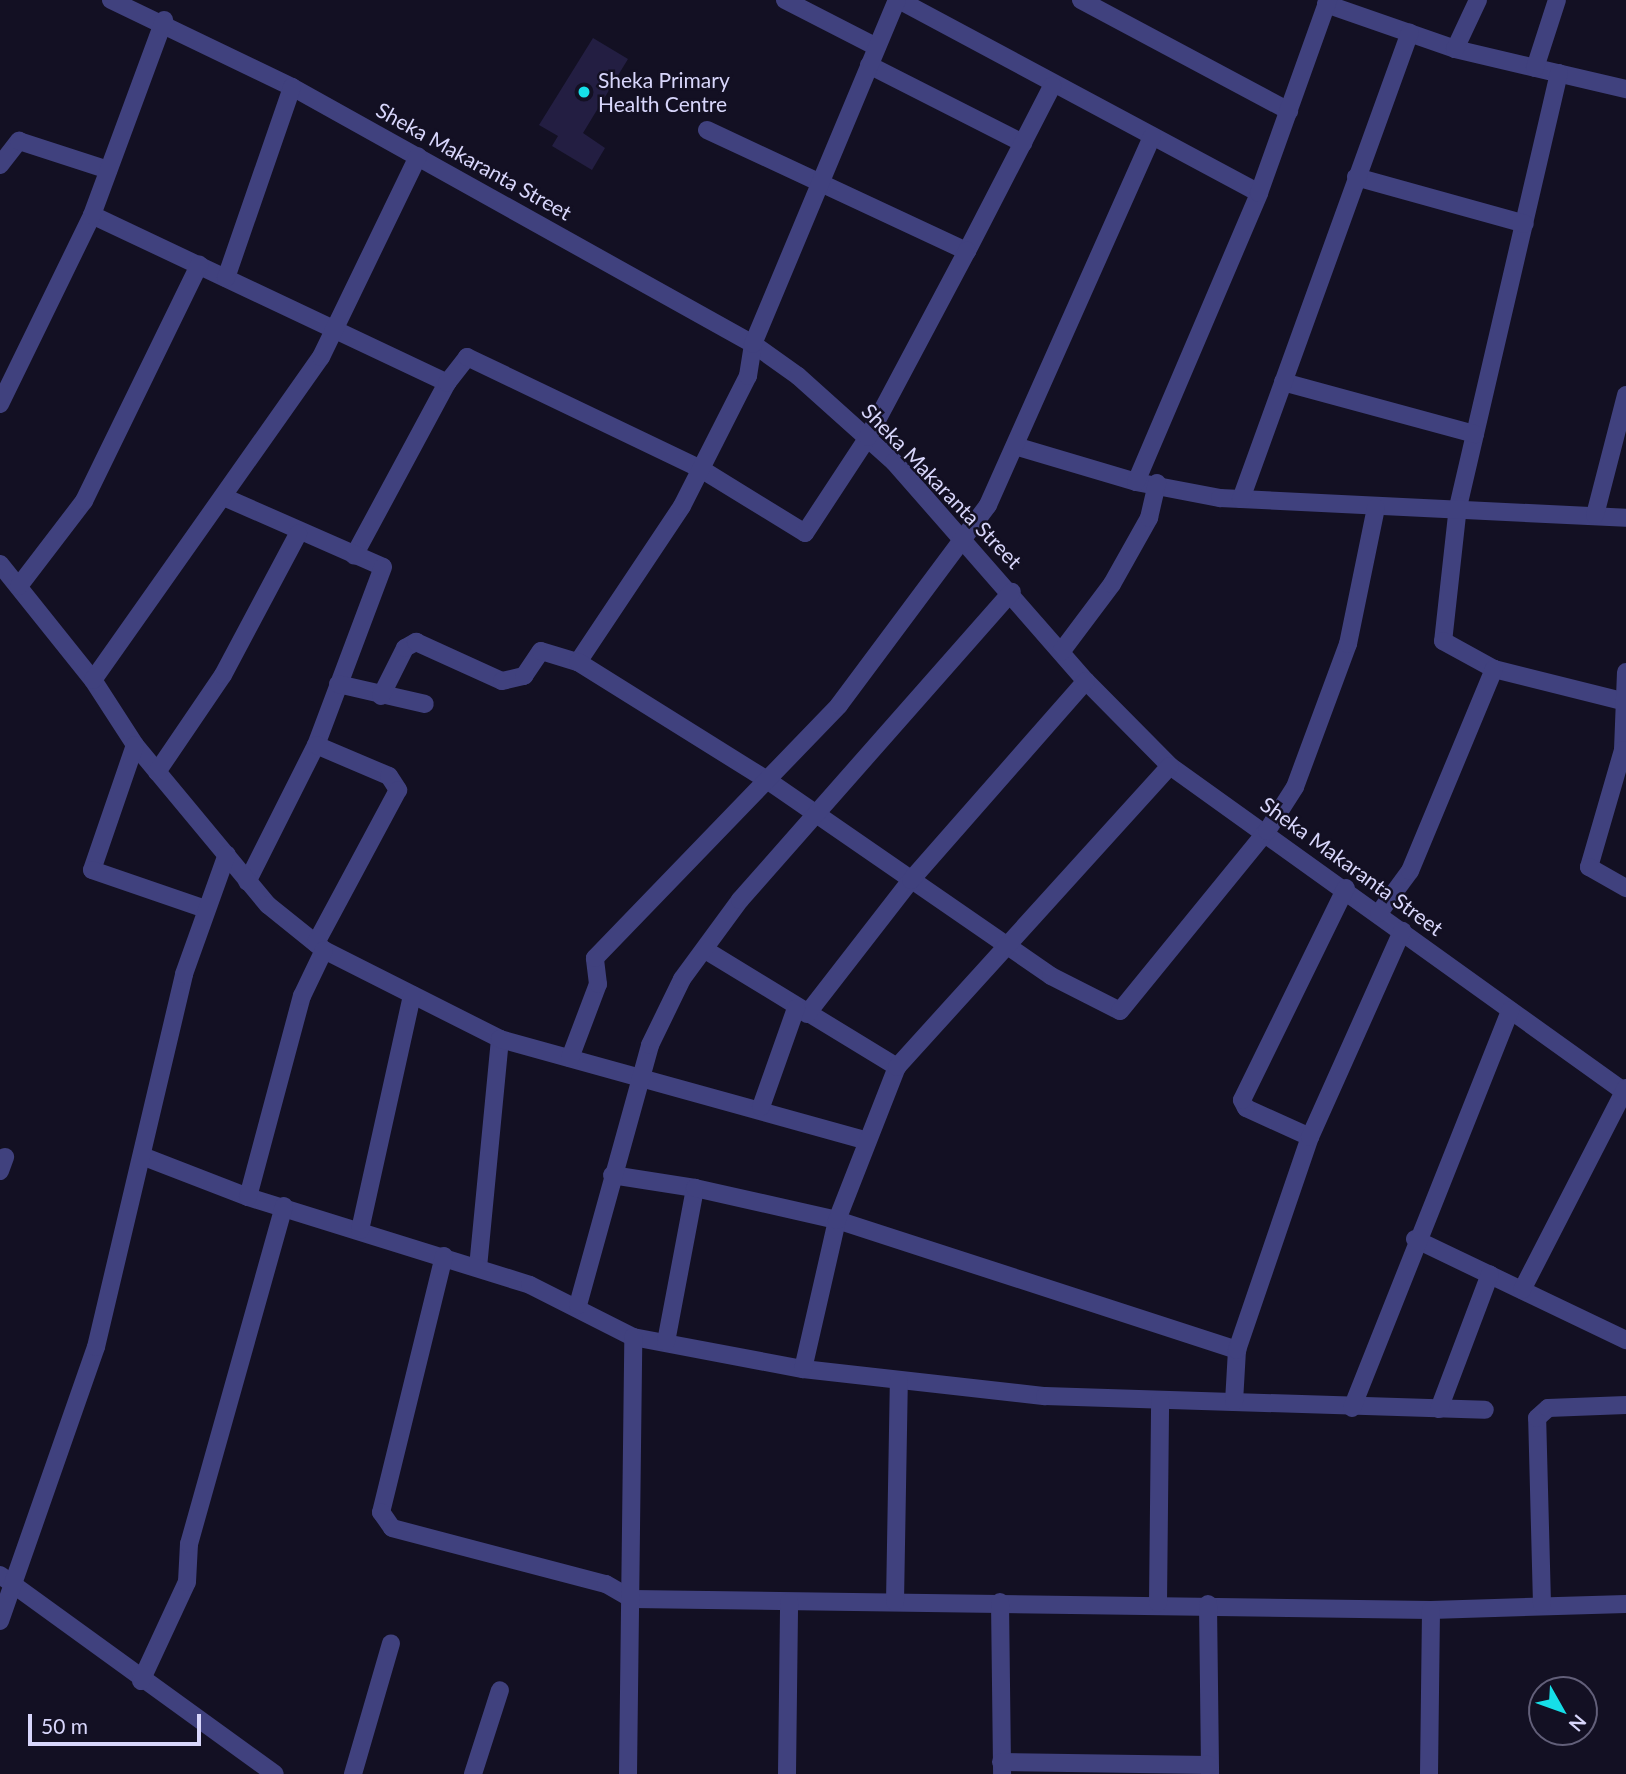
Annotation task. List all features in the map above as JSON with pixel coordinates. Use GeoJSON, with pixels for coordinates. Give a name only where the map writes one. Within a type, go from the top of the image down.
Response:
{"type":"FeatureCollection","features":[{"type":"Feature","properties":{"kind":"street","name":"Sheka Makaranta Street"},"geometry":{"type":"LineString","coordinates":[[111,0],[164,20],[292,86],[753,344],[868,437],[964,537],[1086,681],[1170,766],[1267,831],[1625,1091]]}},
{"type":"Feature","properties":{"kind":"street"},"geometry":{"type":"LineString","coordinates":[[578,662],[701,469],[748,376],[753,344],[898,0],[1052,86],[1259,193]]}},
{"type":"Feature","properties":{"kind":"street"},"geometry":{"type":"LineString","coordinates":[[1080,0],[1289,111]]}},
{"type":"Feature","properties":{"kind":"street"},"geometry":{"type":"LineString","coordinates":[[1455,49],[1478,0]]}},
{"type":"Feature","properties":{"kind":"street"},"geometry":{"type":"LineString","coordinates":[[1535,68],[1557,0]]}},
{"type":"Feature","properties":{"kind":"street"},"geometry":{"type":"LineString","coordinates":[[794,2],[877,47]]}},
{"type":"Feature","properties":{"kind":"street"},"geometry":{"type":"LineString","coordinates":[[1136,482],[1259,193],[1327,2],[1455,49],[1626,89]]}},
{"type":"Feature","properties":{"kind":"street"},"geometry":{"type":"LineString","coordinates":[[0,404],[92,215],[164,20]]}},
{"type":"Feature","properties":{"kind":"street"},"geometry":{"type":"LineString","coordinates":[[1241,499],[1410,33]]}},
{"type":"Feature","properties":{"kind":"street"},"geometry":{"type":"LineString","coordinates":[[869,65],[1023,143]]}},
{"type":"Feature","properties":{"kind":"street"},"geometry":{"type":"LineString","coordinates":[[1559,73],[1458,506],[1443,641],[1493,669],[1622,702]]}},
{"type":"Feature","properties":{"kind":"street"},"geometry":{"type":"LineString","coordinates":[[226,278],[292,86]]}},
{"type":"Feature","properties":{"kind":"street"},"geometry":{"type":"LineString","coordinates":[[354,556],[447,383],[467,356],[701,469],[805,533],[868,437],[1052,86]]}},
{"type":"Feature","properties":{"kind":"street"},"geometry":{"type":"LineString","coordinates":[[707,130],[967,251]]}},
{"type":"Feature","properties":{"kind":"street"},"geometry":{"type":"LineString","coordinates":[[570,1058],[598,984],[596,957],[859,681],[964,537],[1018,447],[1152,138]]}},
{"type":"Feature","properties":{"kind":"street"},"geometry":{"type":"LineString","coordinates":[[0,166],[19,141],[108,170]]}},
{"type":"Feature","properties":{"kind":"street"},"geometry":{"type":"LineString","coordinates":[[93,680],[226,498],[335,329],[418,156]]}},
{"type":"Feature","properties":{"kind":"street"},"geometry":{"type":"LineString","coordinates":[[1356,177],[1525,224]]}},
{"type":"Feature","properties":{"kind":"street"},"geometry":{"type":"LineString","coordinates":[[92,215],[447,383]]}},
{"type":"Feature","properties":{"kind":"street"},"geometry":{"type":"LineString","coordinates":[[19,586],[84,500],[199,265]]}},
{"type":"Feature","properties":{"kind":"street"},"geometry":{"type":"LineString","coordinates":[[1283,382],[1475,434]]}},
{"type":"Feature","properties":{"kind":"street"},"geometry":{"type":"LineString","coordinates":[[1595,515],[1626,395]]}},
{"type":"Feature","properties":{"kind":"street"},"geometry":{"type":"LineString","coordinates":[[1018,447],[1136,482],[1157,483],[1241,499],[1376,508],[1458,506],[1626,518]]}},
{"type":"Feature","properties":{"kind":"street"},"geometry":{"type":"LineString","coordinates":[[1061,652],[1112,584],[1150,518],[1157,483]]}},
{"type":"Feature","properties":{"kind":"street"},"geometry":{"type":"LineString","coordinates":[[226,498],[298,534],[383,567],[383,573],[316,745],[247,882]]}},
{"type":"Feature","properties":{"kind":"street"},"geometry":{"type":"LineString","coordinates":[[381,696],[405,648],[416,642],[502,681],[524,676],[541,651],[578,662],[767,780],[1008,947],[1120,1011],[1267,831],[1295,788],[1348,643],[1376,508]]}},
{"type":"Feature","properties":{"kind":"street"},"geometry":{"type":"LineString","coordinates":[[157,772],[223,675],[298,534]]}},
{"type":"Feature","properties":{"kind":"street"},"geometry":{"type":"LineString","coordinates":[[0,564],[93,680],[135,745],[247,882],[320,946],[500,1039],[643,1079],[761,1107],[864,1140]]}},
{"type":"Feature","properties":{"kind":"street"},"geometry":{"type":"LineString","coordinates":[[578,1305],[612,1175],[660,1020],[740,900],[1012,592]]}},
{"type":"Feature","properties":{"kind":"street"},"geometry":{"type":"LineString","coordinates":[[1378,913],[1410,871],[1493,669]]}},
{"type":"Feature","properties":{"kind":"street"},"geometry":{"type":"LineString","coordinates":[[1626,672],[1622,702],[1626,723],[1614,795],[1589,867],[1626,888]]}},
{"type":"Feature","properties":{"kind":"street"},"geometry":{"type":"LineString","coordinates":[[761,1107],[802,1011],[911,880],[1086,681]]}},
{"type":"Feature","properties":{"kind":"street"},"geometry":{"type":"LineString","coordinates":[[338,684],[425,704]]}},
{"type":"Feature","properties":{"kind":"street"},"geometry":{"type":"LineString","coordinates":[[135,745],[92,870],[205,909]]}},
{"type":"Feature","properties":{"kind":"street"},"geometry":{"type":"LineString","coordinates":[[248,1197],[302,996],[320,946],[398,790],[389,776],[316,745]]}},
{"type":"Feature","properties":{"kind":"street"},"geometry":{"type":"LineString","coordinates":[[803,1369],[836,1220],[864,1140],[897,1067],[1170,766]]}},
{"type":"Feature","properties":{"kind":"street"},"geometry":{"type":"LineString","coordinates":[[0,1621],[16,1586],[96,1347],[205,909],[227,855]]}},
{"type":"Feature","properties":{"kind":"street"},"geometry":{"type":"LineString","coordinates":[[1310,1137],[1246,1108],[1242,1100],[1346,888]]}},
{"type":"Feature","properties":{"kind":"street"},"geometry":{"type":"LineString","coordinates":[[1234,1402],[1237,1350],[1310,1137],[1402,931]]}},
{"type":"Feature","properties":{"kind":"street"},"geometry":{"type":"LineString","coordinates":[[707,951],[897,1067]]}},
{"type":"Feature","properties":{"kind":"street"},"geometry":{"type":"LineString","coordinates":[[360,1230],[412,995]]}},
{"type":"Feature","properties":{"kind":"street"},"geometry":{"type":"LineString","coordinates":[[1352,1408],[1415,1239],[1510,1010]]}},
{"type":"Feature","properties":{"kind":"street"},"geometry":{"type":"LineString","coordinates":[[478,1266],[500,1039]]}},
{"type":"Feature","properties":{"kind":"street"},"geometry":{"type":"LineString","coordinates":[[1522,1290],[1625,1091]]}},
{"type":"Feature","properties":{"kind":"street"},"geometry":{"type":"LineString","coordinates":[[142,1156],[248,1197],[478,1266],[578,1305],[633,1337],[803,1369],[899,1381],[1160,1400],[1485,1410]]}},
{"type":"Feature","properties":{"kind":"street"},"geometry":{"type":"LineString","coordinates":[[612,1175],[695,1188],[836,1220],[1237,1350]]}},
{"type":"Feature","properties":{"kind":"street"},"geometry":{"type":"LineString","coordinates":[[666,1342],[695,1188]]}},
{"type":"Feature","properties":{"kind":"street"},"geometry":{"type":"LineString","coordinates":[[141,1681],[187,1582],[189,1544],[284,1206]]}},
{"type":"Feature","properties":{"kind":"street"},"geometry":{"type":"LineString","coordinates":[[1415,1239],[1626,1340]]}},
{"type":"Feature","properties":{"kind":"street"},"geometry":{"type":"LineString","coordinates":[[444,1256],[383,1520],[392,1528],[606,1584],[632,1599],[1158,1603],[1432,1610],[1542,1604],[1626,1604]]}},
{"type":"Feature","properties":{"kind":"street"},"geometry":{"type":"LineString","coordinates":[[1438,1409],[1490,1274]]}},
{"type":"Feature","properties":{"kind":"street"},"geometry":{"type":"LineString","coordinates":[[628,1774],[633,1337]]}},
{"type":"Feature","properties":{"kind":"street"},"geometry":{"type":"LineString","coordinates":[[895,1602],[899,1381]]}},
{"type":"Feature","properties":{"kind":"street"},"geometry":{"type":"LineString","coordinates":[[1158,1603],[1160,1400]]}},
{"type":"Feature","properties":{"kind":"street"},"geometry":{"type":"LineString","coordinates":[[1542,1604],[1537,1418],[1548,1408],[1626,1405]]}},
{"type":"Feature","properties":{"kind":"street"},"geometry":{"type":"LineString","coordinates":[[0,1575],[141,1681],[275,1774]]}},
{"type":"Feature","properties":{"kind":"street"},"geometry":{"type":"LineString","coordinates":[[787,1774],[789,1602]]}},
{"type":"Feature","properties":{"kind":"street"},"geometry":{"type":"LineString","coordinates":[[1000,1602],[1002,1768],[1210,1769],[1208,1604]]}},
{"type":"Feature","properties":{"kind":"street"},"geometry":{"type":"LineString","coordinates":[[1429,1774],[1432,1610]]}},
{"type":"Feature","properties":{"kind":"street"},"geometry":{"type":"LineString","coordinates":[[353,1774],[391,1643]]}},
{"type":"Feature","properties":{"kind":"street"},"geometry":{"type":"LineString","coordinates":[[473,1774],[500,1690]]}},
{"type":"Feature","properties":{"kind":"building","name":"Sheka Primary Health Centre"},"geometry":{"type":"Polygon","coordinates":[[[593,38],[628,59],[583,133],[605,148],[592,170],[552,146],[558,136],[539,125],[593,38]]]}},
{"type":"Feature","properties":{"kind":"place","name":"Sheka Primary Health Centre"},"geometry":{"type":"Point","coordinates":[584,92]}}]}
